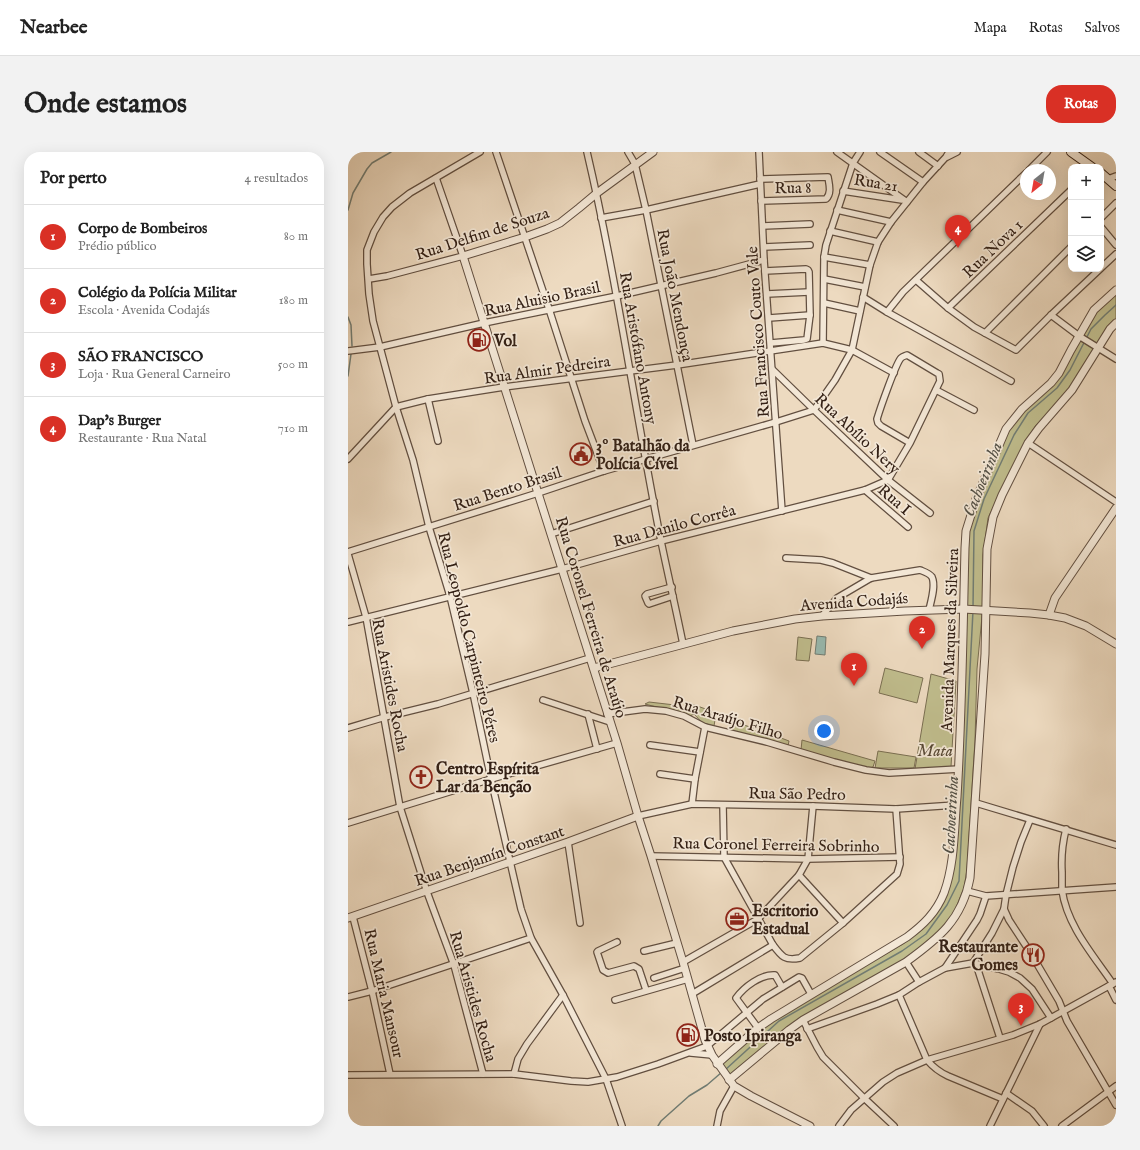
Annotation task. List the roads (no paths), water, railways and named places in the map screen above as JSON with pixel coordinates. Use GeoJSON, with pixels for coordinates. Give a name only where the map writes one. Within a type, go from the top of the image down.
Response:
{"type":"FeatureCollection","features":[{"type":"Feature","properties":{"kind":"main road"},"geometry":{"type":"LineString","coordinates":[[1070,152],[1088,164]]}},
{"type":"Feature","properties":{"kind":"main road"},"geometry":{"type":"LineString","coordinates":[[1104,176],[1116,186]]}},
{"type":"Feature","properties":{"kind":"street","name":"Rua Leopoldo Carpinteiro Péres"},"geometry":{"type":"LineString","coordinates":[[480,152],[410,193],[396,204],[378,223],[367,250],[369,294],[373,321],[396,407],[413,460],[429,526],[450,596],[521,909],[531,938],[563,995],[606,1078],[622,1126]]}},
{"type":"Feature","properties":{"kind":"street"},"geometry":{"type":"LineString","coordinates":[[496,152],[585,422],[604,471]]}},
{"type":"Feature","properties":{"kind":"street","name":"Rua Aristófano Antony"},"geometry":{"type":"LineString","coordinates":[[587,152],[597,193],[661,541],[683,644]]}},
{"type":"Feature","properties":{"kind":"street","name":"Rua João Mendonça"},"geometry":{"type":"LineString","coordinates":[[628,152],[635,164],[646,210],[693,445]]}},
{"type":"Feature","properties":{"kind":"street","name":"Rua Delfim de Souza"},"geometry":{"type":"LineString","coordinates":[[369,278],[387,276],[463,256],[547,229],[560,223],[597,193],[653,152]]}},
{"type":"Feature","properties":{"kind":"street","name":"Rua Francisco Couto Vale"},"geometry":{"type":"LineString","coordinates":[[758,152],[764,260],[772,351],[782,511]]}},
{"type":"Feature","properties":{"kind":"street"},"geometry":{"type":"LineString","coordinates":[[837,152],[853,162],[905,201]]}},
{"type":"Feature","properties":{"kind":"street"},"geometry":{"type":"LineString","coordinates":[[860,152],[853,162],[843,190],[830,231],[824,257],[823,343],[852,350],[894,372]]}},
{"type":"Feature","properties":{"kind":"street"},"geometry":{"type":"LineString","coordinates":[[880,152],[923,182]]}},
{"type":"Feature","properties":{"kind":"street"},"geometry":{"type":"LineString","coordinates":[[919,152],[938,166]]}},
{"type":"Feature","properties":{"kind":"street"},"geometry":{"type":"LineString","coordinates":[[814,410],[852,350],[870,265],[878,242],[905,201],[948,154],[957,152]]}},
{"type":"Feature","properties":{"kind":"street"},"geometry":{"type":"LineString","coordinates":[[1035,164],[1047,152]]}},
{"type":"Feature","properties":{"kind":"street"},"geometry":{"type":"LineString","coordinates":[[1104,176],[1116,176]]}},
{"type":"Feature","properties":{"kind":"street","name":"Rua 8"},"geometry":{"type":"LineString","coordinates":[[760,181],[828,177],[830,193],[826,199],[761,201]]}},
{"type":"Feature","properties":{"kind":"street","name":"Rua Coronel Ferreira de Araújo"},"geometry":{"type":"LineString","coordinates":[[436,178],[463,256],[594,668],[688,978],[707,1046],[730,1081]]}},
{"type":"Feature","properties":{"kind":"street"},"geometry":{"type":"LineString","coordinates":[[887,312],[904,292],[1020,179]]}},
{"type":"Feature","properties":{"kind":"street"},"geometry":{"type":"LineString","coordinates":[[601,218],[646,210],[760,181]]}},
{"type":"Feature","properties":{"kind":"street","name":"Rua 21"},"geometry":{"type":"LineString","coordinates":[[843,190],[905,201]]}},
{"type":"Feature","properties":{"kind":"street","name":"Rua Nova 1"},"geometry":{"type":"LineString","coordinates":[[948,308],[1068,193]]}},
{"type":"Feature","properties":{"kind":"street"},"geometry":{"type":"LineString","coordinates":[[1104,215],[1116,203]]}},
{"type":"Feature","properties":{"kind":"street"},"geometry":{"type":"LineString","coordinates":[[837,210],[891,222]]}},
{"type":"Feature","properties":{"kind":"street"},"geometry":{"type":"LineString","coordinates":[[762,226],[810,224]]}},
{"type":"Feature","properties":{"kind":"street"},"geometry":{"type":"LineString","coordinates":[[830,231],[878,242]]}},
{"type":"Feature","properties":{"kind":"street"},"geometry":{"type":"LineString","coordinates":[[1104,231],[1116,245]]}},
{"type":"Feature","properties":{"kind":"street"},"geometry":{"type":"LineString","coordinates":[[764,247],[810,245]]}},
{"type":"Feature","properties":{"kind":"street"},"geometry":{"type":"LineString","coordinates":[[985,333],[1068,250]]}},
{"type":"Feature","properties":{"kind":"street"},"geometry":{"type":"LineString","coordinates":[[1104,264],[1116,254]]}},
{"type":"Feature","properties":{"kind":"street"},"geometry":{"type":"LineString","coordinates":[[824,257],[870,265]]}},
{"type":"Feature","properties":{"kind":"street","name":"Rua Aluisio Brasil"},"geometry":{"type":"LineString","coordinates":[[348,351],[380,347],[549,309],[617,296],[764,260]]}},
{"type":"Feature","properties":{"kind":"street"},"geometry":{"type":"LineString","coordinates":[[765,271],[808,270],[809,272],[810,315],[807,339],[771,343]]}},
{"type":"Feature","properties":{"kind":"street"},"geometry":{"type":"LineString","coordinates":[[916,280],[948,308],[974,327],[1016,350],[1096,272]]}},
{"type":"Feature","properties":{"kind":"street"},"geometry":{"type":"LineString","coordinates":[[824,279],[865,287]]}},
{"type":"Feature","properties":{"kind":"street","name":"Avenida Marques da Silveira"},"geometry":{"type":"LineString","coordinates":[[719,1066],[758,1028],[771,1019],[922,927],[932,915],[943,894],[951,867],[959,769],[966,609],[966,531],[985,476],[1006,429],[1022,409],[1051,383],[1059,373],[1081,336],[1094,310],[1116,290]]}},
{"type":"Feature","properties":{"kind":"street"},"geometry":{"type":"LineString","coordinates":[[767,294],[809,292]]}},
{"type":"Feature","properties":{"kind":"street"},"geometry":{"type":"LineString","coordinates":[[863,297],[1011,381]]}},
{"type":"Feature","properties":{"kind":"street"},"geometry":{"type":"LineString","coordinates":[[824,303],[860,310]]}},
{"type":"Feature","properties":{"kind":"street"},"geometry":{"type":"LineString","coordinates":[[769,318],[810,315]]}},
{"type":"Feature","properties":{"kind":"street"},"geometry":{"type":"LineString","coordinates":[[1051,315],[1116,359]]}},
{"type":"Feature","properties":{"kind":"street"},"geometry":{"type":"LineString","coordinates":[[717,1126],[720,1111],[730,1081],[789,1030],[803,1020],[906,962],[934,941],[952,921],[961,908],[970,878],[985,654],[984,611],[987,549],[993,517],[1002,495],[1028,444],[1038,428],[1072,390],[1097,347],[1116,322]]}},
{"type":"Feature","properties":{"kind":"street","name":"Rua Almir Pedreira"},"geometry":{"type":"LineString","coordinates":[[396,407],[428,399],[504,387],[677,365],[823,343]]}},
{"type":"Feature","properties":{"kind":"street"},"geometry":{"type":"LineString","coordinates":[[888,480],[910,443],[940,381],[939,374],[937,372],[907,355],[900,359],[877,419],[881,426],[910,443]]}},
{"type":"Feature","properties":{"kind":"street","name":"Rua Abílio Nery"},"geometry":{"type":"LineString","coordinates":[[772,369],[888,480],[930,513]]}},
{"type":"Feature","properties":{"kind":"street"},"geometry":{"type":"LineString","coordinates":[[936,390],[974,410]]}},
{"type":"Feature","properties":{"kind":"street"},"geometry":{"type":"LineString","coordinates":[[428,399],[438,441]]}},
{"type":"Feature","properties":{"kind":"street"},"geometry":{"type":"LineString","coordinates":[[348,458],[396,407]]}},
{"type":"Feature","properties":{"kind":"street","name":"Rua Bento Brasil"},"geometry":{"type":"LineString","coordinates":[[348,553],[646,458],[814,410]]}},
{"type":"Feature","properties":{"kind":"street"},"geometry":{"type":"LineString","coordinates":[[1028,444],[1116,502]]}},
{"type":"Feature","properties":{"kind":"street","name":"Rua Danilo Corrêa"},"geometry":{"type":"LineString","coordinates":[[348,622],[562,569],[661,541],[865,490],[888,480]]}},
{"type":"Feature","properties":{"kind":"street","name":"Rua I"},"geometry":{"type":"LineString","coordinates":[[865,490],[908,527]]}},
{"type":"Feature","properties":{"kind":"street"},"geometry":{"type":"LineString","coordinates":[[551,534],[654,501]]}},
{"type":"Feature","properties":{"kind":"street"},"geometry":{"type":"LineString","coordinates":[[1049,615],[1055,598],[1116,508]]}},
{"type":"Feature","properties":{"kind":"street","name":"Rua Aristides Rocha"},"geometry":{"type":"LineString","coordinates":[[348,553],[366,617],[400,806],[427,892],[454,965],[483,1074]]}},
{"type":"Feature","properties":{"kind":"street"},"geometry":{"type":"LineString","coordinates":[[786,558],[821,560],[871,578]]}},
{"type":"Feature","properties":{"kind":"street"},"geometry":{"type":"LineString","coordinates":[[822,616],[837,598],[871,578],[920,570],[928,573],[932,578],[933,586],[929,610]]}},
{"type":"Feature","properties":{"kind":"street"},"geometry":{"type":"LineString","coordinates":[[672,587],[647,594],[646,596],[648,603],[650,604],[673,596]]}},
{"type":"Feature","properties":{"kind":"street","name":"Avenida Codajás"},"geometry":{"type":"LineString","coordinates":[[594,668],[733,631],[795,619],[929,610],[966,609],[1049,615],[1065,618],[1086,626],[1116,644]]}},
{"type":"Feature","properties":{"kind":"street"},"geometry":{"type":"LineString","coordinates":[[348,728],[438,704],[590,658]]}},
{"type":"Feature","properties":{"kind":"street"},"geometry":{"type":"LineString","coordinates":[[543,700],[610,722]]}},
{"type":"Feature","properties":{"kind":"street","name":"Rua Araújo Filho"},"geometry":{"type":"LineString","coordinates":[[607,714],[645,709],[666,711],[684,716],[705,727],[767,742],[866,770],[889,773],[959,769]]}},
{"type":"Feature","properties":{"kind":"street"},"geometry":{"type":"LineString","coordinates":[[588,714],[597,749]]}},
{"type":"Feature","properties":{"kind":"street"},"geometry":{"type":"LineString","coordinates":[[692,804],[695,779],[705,727]]}},
{"type":"Feature","properties":{"kind":"street"},"geometry":{"type":"LineString","coordinates":[[348,823],[492,778],[617,743]]}},
{"type":"Feature","properties":{"kind":"street"},"geometry":{"type":"LineString","coordinates":[[650,745],[700,752]]}},
{"type":"Feature","properties":{"kind":"street"},"geometry":{"type":"LineString","coordinates":[[660,774],[695,779]]}},
{"type":"Feature","properties":{"kind":"street"},"geometry":{"type":"LineString","coordinates":[[976,803],[1116,845]]}},
{"type":"Feature","properties":{"kind":"street","name":"Rua São Pedro"},"geometry":{"type":"LineString","coordinates":[[638,816],[692,804],[896,809],[956,805]]}},
{"type":"Feature","properties":{"kind":"street"},"geometry":{"type":"LineString","coordinates":[[723,805],[724,857],[773,945],[780,954],[786,958],[793,959],[800,958],[843,923],[895,876],[899,868],[900,858],[896,809]]}},
{"type":"Feature","properties":{"kind":"street"},"geometry":{"type":"LineString","coordinates":[[654,978],[684,965],[758,919],[799,875],[808,859],[813,806]]}},
{"type":"Feature","properties":{"kind":"street","name":"Rua Benjamín Constant"},"geometry":{"type":"LineString","coordinates":[[351,918],[638,816]]}},
{"type":"Feature","properties":{"kind":"street"},"geometry":{"type":"LineString","coordinates":[[1000,1038],[974,964],[1004,909],[1006,895],[1017,855],[1030,820]]}},
{"type":"Feature","properties":{"kind":"street"},"geometry":{"type":"LineString","coordinates":[[1066,830],[1061,858],[1062,891],[1074,924],[1113,984],[1116,1000]]}},
{"type":"Feature","properties":{"kind":"street"},"geometry":{"type":"LineString","coordinates":[[568,842],[580,923]]}},
{"type":"Feature","properties":{"kind":"street","name":"Rua Coronel Ferreira Sobrinho"},"geometry":{"type":"LineString","coordinates":[[651,856],[808,859],[900,858]]}},
{"type":"Feature","properties":{"kind":"street"},"geometry":{"type":"LineString","coordinates":[[799,875],[843,923]]}},
{"type":"Feature","properties":{"kind":"street"},"geometry":{"type":"LineString","coordinates":[[967,891],[986,896],[1116,887]]}},
{"type":"Feature","properties":{"kind":"street"},"geometry":{"type":"LineString","coordinates":[[945,968],[977,920],[986,896]]}},
{"type":"Feature","properties":{"kind":"street"},"geometry":{"type":"LineString","coordinates":[[1004,909],[1009,920],[1022,938],[1059,1001],[1067,1021],[1116,1105]]}},
{"type":"Feature","properties":{"kind":"street","name":"Rua Maria Mansour"},"geometry":{"type":"LineString","coordinates":[[351,918],[372,991],[390,1074]]}},
{"type":"Feature","properties":{"kind":"street"},"geometry":{"type":"LineString","coordinates":[[348,997],[454,965],[531,938]]}},
{"type":"Feature","properties":{"kind":"street"},"geometry":{"type":"LineString","coordinates":[[617,942],[597,952],[603,970],[608,973],[634,966],[637,967],[646,990]]}},
{"type":"Feature","properties":{"kind":"street"},"geometry":{"type":"LineString","coordinates":[[644,952],[677,943]]}},
{"type":"Feature","properties":{"kind":"street"},"geometry":{"type":"LineString","coordinates":[[692,994],[773,945]]}},
{"type":"Feature","properties":{"kind":"street"},"geometry":{"type":"LineString","coordinates":[[906,962],[919,982]]}},
{"type":"Feature","properties":{"kind":"street"},"geometry":{"type":"LineString","coordinates":[[807,1029],[877,1004],[899,994],[945,968],[974,964],[1009,972],[1020,978],[1032,989],[1051,1018]]}},
{"type":"Feature","properties":{"kind":"street"},"geometry":{"type":"LineString","coordinates":[[758,1028],[736,998],[750,985],[766,976],[773,974],[777,976],[782,987]]}},
{"type":"Feature","properties":{"kind":"street"},"geometry":{"type":"LineString","coordinates":[[348,1075],[514,1074],[588,1082],[617,1077],[707,1046],[763,1000],[799,977],[811,994]]}},
{"type":"Feature","properties":{"kind":"street"},"geometry":{"type":"LineString","coordinates":[[614,1000],[688,978]]}},
{"type":"Feature","properties":{"kind":"street"},"geometry":{"type":"LineString","coordinates":[[839,1126],[851,1110],[864,1098],[897,1073],[927,1060],[1022,1032],[1040,1024],[1113,984]]}},
{"type":"Feature","properties":{"kind":"street"},"geometry":{"type":"LineString","coordinates":[[899,994],[927,1060],[935,1069],[944,1075],[1005,1096],[1032,1111],[1044,1126]]}},
{"type":"Feature","properties":{"kind":"street"},"geometry":{"type":"LineString","coordinates":[[514,1074],[518,1059],[527,1044],[563,995]]}},
{"type":"Feature","properties":{"kind":"street"},"geometry":{"type":"LineString","coordinates":[[803,1020],[823,1057],[894,1126]]}},
{"type":"Feature","properties":{"kind":"street"},"geometry":{"type":"LineString","coordinates":[[990,1126],[1040,1024]]}},
{"type":"Feature","properties":{"kind":"street"},"geometry":{"type":"LineString","coordinates":[[688,1053],[712,1055]]}},
{"type":"Feature","properties":{"kind":"street"},"geometry":{"type":"LineString","coordinates":[[730,1081],[751,1096],[809,1126]]}},
{"type":"Feature","properties":{"kind":"street"},"geometry":{"type":"LineString","coordinates":[[1066,1125],[1116,1086]]}},
{"type":"Feature","properties":{"kind":"water"},"geometry":{"type":"Polygon","coordinates":[[[817,636],[826,637],[825,655],[815,654],[817,636]]]}},
{"type":"Feature","properties":{"kind":"waterway"},"geometry":{"type":"LineString","coordinates":[[348,210],[353,193],[367,169],[372,163],[391,152]]}},
{"type":"Feature","properties":{"kind":"waterway","name":"Cachoeirinha"},"geometry":{"type":"LineString","coordinates":[[973,608],[974,531],[984,499],[1014,435],[1028,413],[1057,388],[1070,370],[1091,329],[1116,305]]}},
{"type":"Feature","properties":{"kind":"waterway"},"geometry":{"type":"LineString","coordinates":[[348,317],[351,325],[352,346]]}},
{"type":"Feature","properties":{"kind":"waterway"},"geometry":{"type":"LineString","coordinates":[[348,376],[351,354]]}},
{"type":"Feature","properties":{"kind":"waterway","name":"Cachoeirinha"},"geometry":{"type":"LineString","coordinates":[[725,1070],[779,1021],[902,951],[926,934],[947,905],[959,881],[973,611]]}},
{"type":"Feature","properties":{"kind":"waterway","name":"Cachoeirinha"},"geometry":{"type":"LineString","coordinates":[[658,1126],[661,1121],[689,1096],[707,1085],[722,1072]]}},
{"type":"Feature","properties":{"kind":"place","name":"Dap's Burger"},"geometry":{"type":"Point","coordinates":[958,248]}},
{"type":"Feature","properties":{"kind":"place","name":"Vol"},"geometry":{"type":"Point","coordinates":[479,340]}},
{"type":"Feature","properties":{"kind":"place","name":"3º Batalhão da Polícia Cível"},"geometry":{"type":"Point","coordinates":[581,454]}},
{"type":"Feature","properties":{"kind":"place","name":"Colégio da Polícia Militar"},"geometry":{"type":"Point","coordinates":[922,649]}},
{"type":"Feature","properties":{"kind":"place","name":"Corpo de Bombeiros"},"geometry":{"type":"Point","coordinates":[854,686]}},
{"type":"Feature","properties":{"kind":"place","name":"Centro Espírita Lar da Benção"},"geometry":{"type":"Point","coordinates":[421,777]}},
{"type":"Feature","properties":{"kind":"place","name":"Escritorio Estadual"},"geometry":{"type":"Point","coordinates":[737,919]}},
{"type":"Feature","properties":{"kind":"place","name":"Restaurante Gomes"},"geometry":{"type":"Point","coordinates":[1033,955]}},
{"type":"Feature","properties":{"kind":"place","name":"SÃO FRANCISCO"},"geometry":{"type":"Point","coordinates":[1021,1026]}},
{"type":"Feature","properties":{"kind":"place","name":"Posto Ipiranga"},"geometry":{"type":"Point","coordinates":[688,1035]}},
{"type":"Feature","properties":{"kind":"park label","name":"Mata"},"geometry":{"type":"Point","coordinates":[935,750]}}]}
